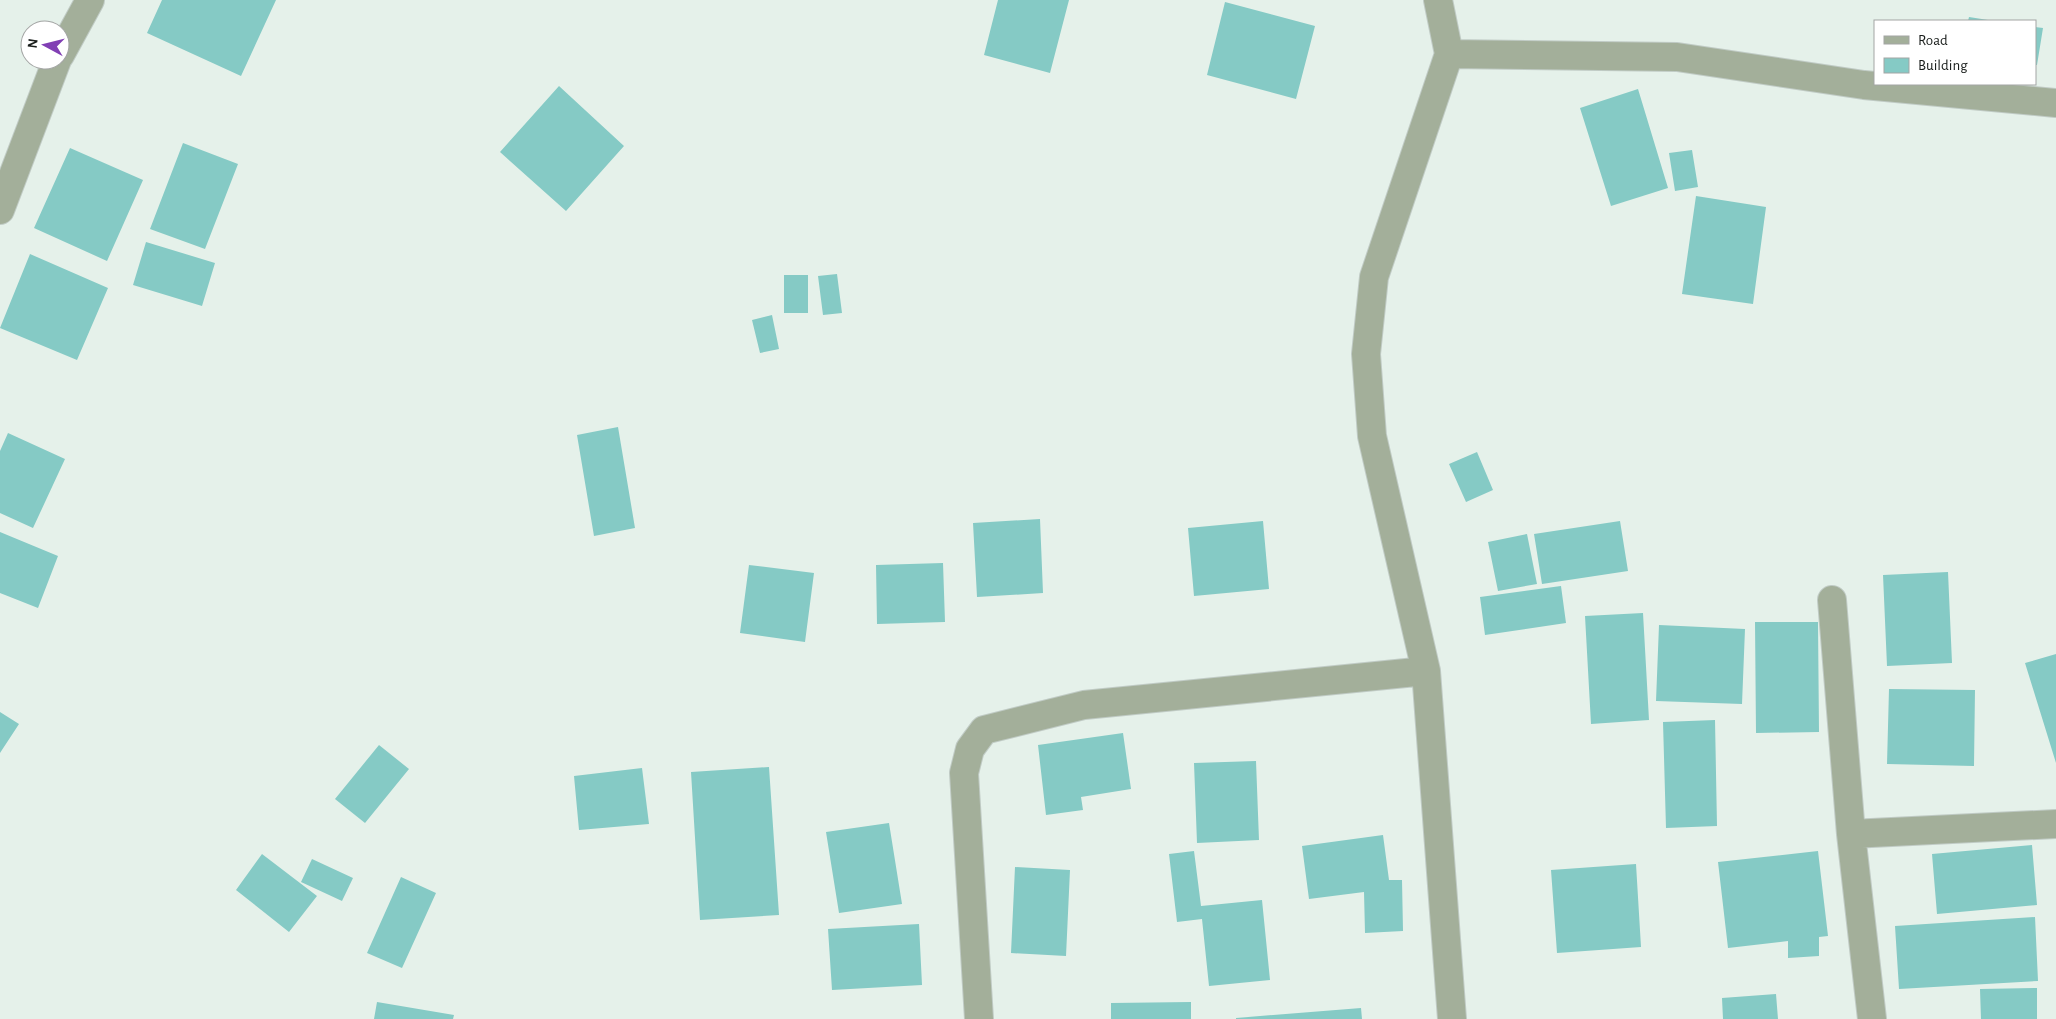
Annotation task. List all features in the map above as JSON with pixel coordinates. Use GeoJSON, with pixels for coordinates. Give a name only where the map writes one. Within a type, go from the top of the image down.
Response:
{"type":"FeatureCollection","features":[{"type":"Feature","properties":{"kind":"street"},"geometry":{"type":"LineString","coordinates":[[70,37],[90,0]]}},
{"type":"Feature","properties":{"kind":"street"},"geometry":{"type":"LineString","coordinates":[[1438,0],[1449,54],[1374,277],[1366,354],[1372,436],[1426,671],[1452,1019]]}},
{"type":"Feature","properties":{"kind":"street"},"geometry":{"type":"LineString","coordinates":[[1449,54],[1676,57],[1864,85],[2056,104]]}},
{"type":"Feature","properties":{"kind":"street"},"geometry":{"type":"LineString","coordinates":[[0,210],[53,70]]}},
{"type":"Feature","properties":{"kind":"street"},"geometry":{"type":"LineString","coordinates":[[1832,600],[1851,834],[1872,1019]]}},
{"type":"Feature","properties":{"kind":"street"},"geometry":{"type":"LineString","coordinates":[[980,1019],[964,773],[970,749],[984,730],[1084,705],[1426,671]]}},
{"type":"Feature","properties":{"kind":"street"},"geometry":{"type":"LineString","coordinates":[[1851,834],[2056,824]]}},
{"type":"Feature","properties":{"kind":"building"},"geometry":{"type":"Polygon","coordinates":[[[162,0],[276,0],[241,76],[147,33],[162,0]]]}},
{"type":"Feature","properties":{"kind":"building"},"geometry":{"type":"Polygon","coordinates":[[[998,0],[1069,0],[1050,73],[984,55],[998,0]]]}},
{"type":"Feature","properties":{"kind":"building"},"geometry":{"type":"Polygon","coordinates":[[[1225,2],[1315,26],[1296,99],[1207,75],[1225,2]]]}},
{"type":"Feature","properties":{"kind":"building"},"geometry":{"type":"Polygon","coordinates":[[[1969,17],[1988,20],[1968,20],[1969,17]]]}},
{"type":"Feature","properties":{"kind":"building"},"geometry":{"type":"Polygon","coordinates":[[[2036,27],[2043,28],[2036,65],[2036,27]]]}},
{"type":"Feature","properties":{"kind":"building"},"geometry":{"type":"Polygon","coordinates":[[[559,86],[624,146],[566,211],[500,152],[559,86]]]}},
{"type":"Feature","properties":{"kind":"building"},"geometry":{"type":"Polygon","coordinates":[[[1638,89],[1668,188],[1611,206],[1580,108],[1638,89]]]}},
{"type":"Feature","properties":{"kind":"building"},"geometry":{"type":"Polygon","coordinates":[[[183,143],[238,164],[205,249],[150,229],[183,143]]]}},
{"type":"Feature","properties":{"kind":"building"},"geometry":{"type":"Polygon","coordinates":[[[70,148],[143,180],[107,261],[34,228],[70,148]]]}},
{"type":"Feature","properties":{"kind":"building"},"geometry":{"type":"Polygon","coordinates":[[[1692,150],[1698,187],[1675,191],[1669,153],[1692,150]]]}},
{"type":"Feature","properties":{"kind":"building"},"geometry":{"type":"Polygon","coordinates":[[[1696,196],[1766,207],[1753,304],[1682,294],[1696,196]]]}},
{"type":"Feature","properties":{"kind":"building"},"geometry":{"type":"Polygon","coordinates":[[[146,242],[215,263],[202,306],[133,285],[146,242]]]}},
{"type":"Feature","properties":{"kind":"building"},"geometry":{"type":"Polygon","coordinates":[[[30,254],[108,288],[77,360],[0,328],[30,254]]]}},
{"type":"Feature","properties":{"kind":"building"},"geometry":{"type":"Polygon","coordinates":[[[837,274],[842,313],[823,315],[818,276],[837,274]]]}},
{"type":"Feature","properties":{"kind":"building"},"geometry":{"type":"Polygon","coordinates":[[[784,275],[808,275],[808,313],[784,313],[784,275]]]}},
{"type":"Feature","properties":{"kind":"building"},"geometry":{"type":"Polygon","coordinates":[[[772,315],[779,349],[760,353],[752,320],[772,315]]]}},
{"type":"Feature","properties":{"kind":"building"},"geometry":{"type":"Polygon","coordinates":[[[618,427],[635,528],[594,536],[577,435],[618,427]]]}},
{"type":"Feature","properties":{"kind":"building"},"geometry":{"type":"Polygon","coordinates":[[[8,433],[65,459],[33,528],[0,513],[0,451],[8,433]]]}},
{"type":"Feature","properties":{"kind":"building"},"geometry":{"type":"Polygon","coordinates":[[[1477,452],[1493,490],[1466,502],[1449,464],[1477,452]]]}},
{"type":"Feature","properties":{"kind":"building"},"geometry":{"type":"Polygon","coordinates":[[[1040,519],[1043,593],[977,597],[973,523],[1040,519]]]}},
{"type":"Feature","properties":{"kind":"building"},"geometry":{"type":"Polygon","coordinates":[[[1263,521],[1269,589],[1194,596],[1188,528],[1263,521]]]}},
{"type":"Feature","properties":{"kind":"building"},"geometry":{"type":"Polygon","coordinates":[[[1620,521],[1628,571],[1542,584],[1534,534],[1620,521]]]}},
{"type":"Feature","properties":{"kind":"building"},"geometry":{"type":"Polygon","coordinates":[[[0,532],[58,556],[38,608],[0,593],[0,532]]]}},
{"type":"Feature","properties":{"kind":"building"},"geometry":{"type":"Polygon","coordinates":[[[1527,534],[1537,584],[1498,591],[1488,542],[1527,534]]]}},
{"type":"Feature","properties":{"kind":"building"},"geometry":{"type":"Polygon","coordinates":[[[943,563],[945,622],[877,624],[876,565],[943,563]]]}},
{"type":"Feature","properties":{"kind":"building"},"geometry":{"type":"Polygon","coordinates":[[[749,565],[814,573],[805,642],[740,633],[749,565]]]}},
{"type":"Feature","properties":{"kind":"building"},"geometry":{"type":"Polygon","coordinates":[[[1948,572],[1952,663],[1887,666],[1883,575],[1948,572]]]}},
{"type":"Feature","properties":{"kind":"building"},"geometry":{"type":"Polygon","coordinates":[[[1561,586],[1566,623],[1485,635],[1480,597],[1561,586]]]}},
{"type":"Feature","properties":{"kind":"building"},"geometry":{"type":"Polygon","coordinates":[[[1643,613],[1649,720],[1591,724],[1585,616],[1643,613]]]}},
{"type":"Feature","properties":{"kind":"building"},"geometry":{"type":"Polygon","coordinates":[[[1755,622],[1818,622],[1819,732],[1756,733],[1755,622]]]}},
{"type":"Feature","properties":{"kind":"building"},"geometry":{"type":"Polygon","coordinates":[[[1659,625],[1745,629],[1742,704],[1656,701],[1659,625]]]}},
{"type":"Feature","properties":{"kind":"building"},"geometry":{"type":"Polygon","coordinates":[[[2056,654],[2056,763],[2025,663],[2056,654]]]}},
{"type":"Feature","properties":{"kind":"building"},"geometry":{"type":"Polygon","coordinates":[[[1889,689],[1975,690],[1974,766],[1887,764],[1889,689]]]}},
{"type":"Feature","properties":{"kind":"building"},"geometry":{"type":"Polygon","coordinates":[[[0,712],[19,724],[0,753],[0,712]]]}},
{"type":"Feature","properties":{"kind":"building"},"geometry":{"type":"Polygon","coordinates":[[[1715,720],[1717,826],[1666,828],[1663,722],[1715,720]]]}},
{"type":"Feature","properties":{"kind":"building"},"geometry":{"type":"Polygon","coordinates":[[[1123,733],[1131,789],[1081,797],[1083,810],[1046,815],[1038,745],[1123,733]]]}},
{"type":"Feature","properties":{"kind":"building"},"geometry":{"type":"Polygon","coordinates":[[[379,745],[409,769],[365,823],[335,799],[379,745]]]}},
{"type":"Feature","properties":{"kind":"building"},"geometry":{"type":"Polygon","coordinates":[[[1256,761],[1259,840],[1197,843],[1194,763],[1256,761]]]}},
{"type":"Feature","properties":{"kind":"building"},"geometry":{"type":"Polygon","coordinates":[[[769,767],[779,915],[700,920],[691,772],[769,767]]]}},
{"type":"Feature","properties":{"kind":"building"},"geometry":{"type":"Polygon","coordinates":[[[642,768],[649,824],[579,830],[574,776],[642,768]]]}},
{"type":"Feature","properties":{"kind":"building"},"geometry":{"type":"Polygon","coordinates":[[[889,823],[902,904],[839,913],[826,832],[889,823]]]}},
{"type":"Feature","properties":{"kind":"building"},"geometry":{"type":"Polygon","coordinates":[[[1383,835],[1389,880],[1402,880],[1403,931],[1365,933],[1364,892],[1309,899],[1302,846],[1383,835]]]}},
{"type":"Feature","properties":{"kind":"building"},"geometry":{"type":"Polygon","coordinates":[[[2032,845],[2037,905],[1937,914],[1932,854],[2032,845]]]}},
{"type":"Feature","properties":{"kind":"building"},"geometry":{"type":"Polygon","coordinates":[[[1194,851],[1201,906],[1262,900],[1270,980],[1209,986],[1202,919],[1177,922],[1169,854],[1194,851]]]}},
{"type":"Feature","properties":{"kind":"building"},"geometry":{"type":"Polygon","coordinates":[[[1818,851],[1828,936],[1819,937],[1819,956],[1788,958],[1788,941],[1728,948],[1718,862],[1818,851]]]}},
{"type":"Feature","properties":{"kind":"building"},"geometry":{"type":"Polygon","coordinates":[[[262,854],[317,896],[289,932],[236,890],[262,854]]]}},
{"type":"Feature","properties":{"kind":"building"},"geometry":{"type":"Polygon","coordinates":[[[312,859],[353,878],[342,901],[301,882],[312,859]]]}},
{"type":"Feature","properties":{"kind":"building"},"geometry":{"type":"Polygon","coordinates":[[[1636,864],[1641,947],[1557,953],[1551,870],[1636,864]]]}},
{"type":"Feature","properties":{"kind":"building"},"geometry":{"type":"Polygon","coordinates":[[[1015,867],[1070,870],[1066,956],[1011,953],[1015,867]]]}},
{"type":"Feature","properties":{"kind":"building"},"geometry":{"type":"Polygon","coordinates":[[[401,877],[436,893],[402,968],[367,953],[401,877]]]}},
{"type":"Feature","properties":{"kind":"building"},"geometry":{"type":"Polygon","coordinates":[[[2035,917],[2038,981],[1899,989],[1895,926],[2035,917]]]}},
{"type":"Feature","properties":{"kind":"building"},"geometry":{"type":"Polygon","coordinates":[[[919,924],[922,985],[832,990],[828,929],[919,924]]]}},
{"type":"Feature","properties":{"kind":"building"},"geometry":{"type":"Polygon","coordinates":[[[2037,988],[2037,1019],[1981,1019],[1980,989],[2037,988]]]}},
{"type":"Feature","properties":{"kind":"building"},"geometry":{"type":"Polygon","coordinates":[[[1776,994],[1778,1019],[1723,1019],[1722,998],[1776,994]]]}},
{"type":"Feature","properties":{"kind":"building"},"geometry":{"type":"Polygon","coordinates":[[[377,1002],[454,1015],[453,1019],[374,1019],[377,1002]]]}},
{"type":"Feature","properties":{"kind":"building"},"geometry":{"type":"Polygon","coordinates":[[[1191,1002],[1191,1019],[1111,1019],[1111,1003],[1191,1002]]]}},
{"type":"Feature","properties":{"kind":"building"},"geometry":{"type":"Polygon","coordinates":[[[1361,1008],[1362,1019],[1236,1019],[1236,1018],[1361,1008]]]}}]}
